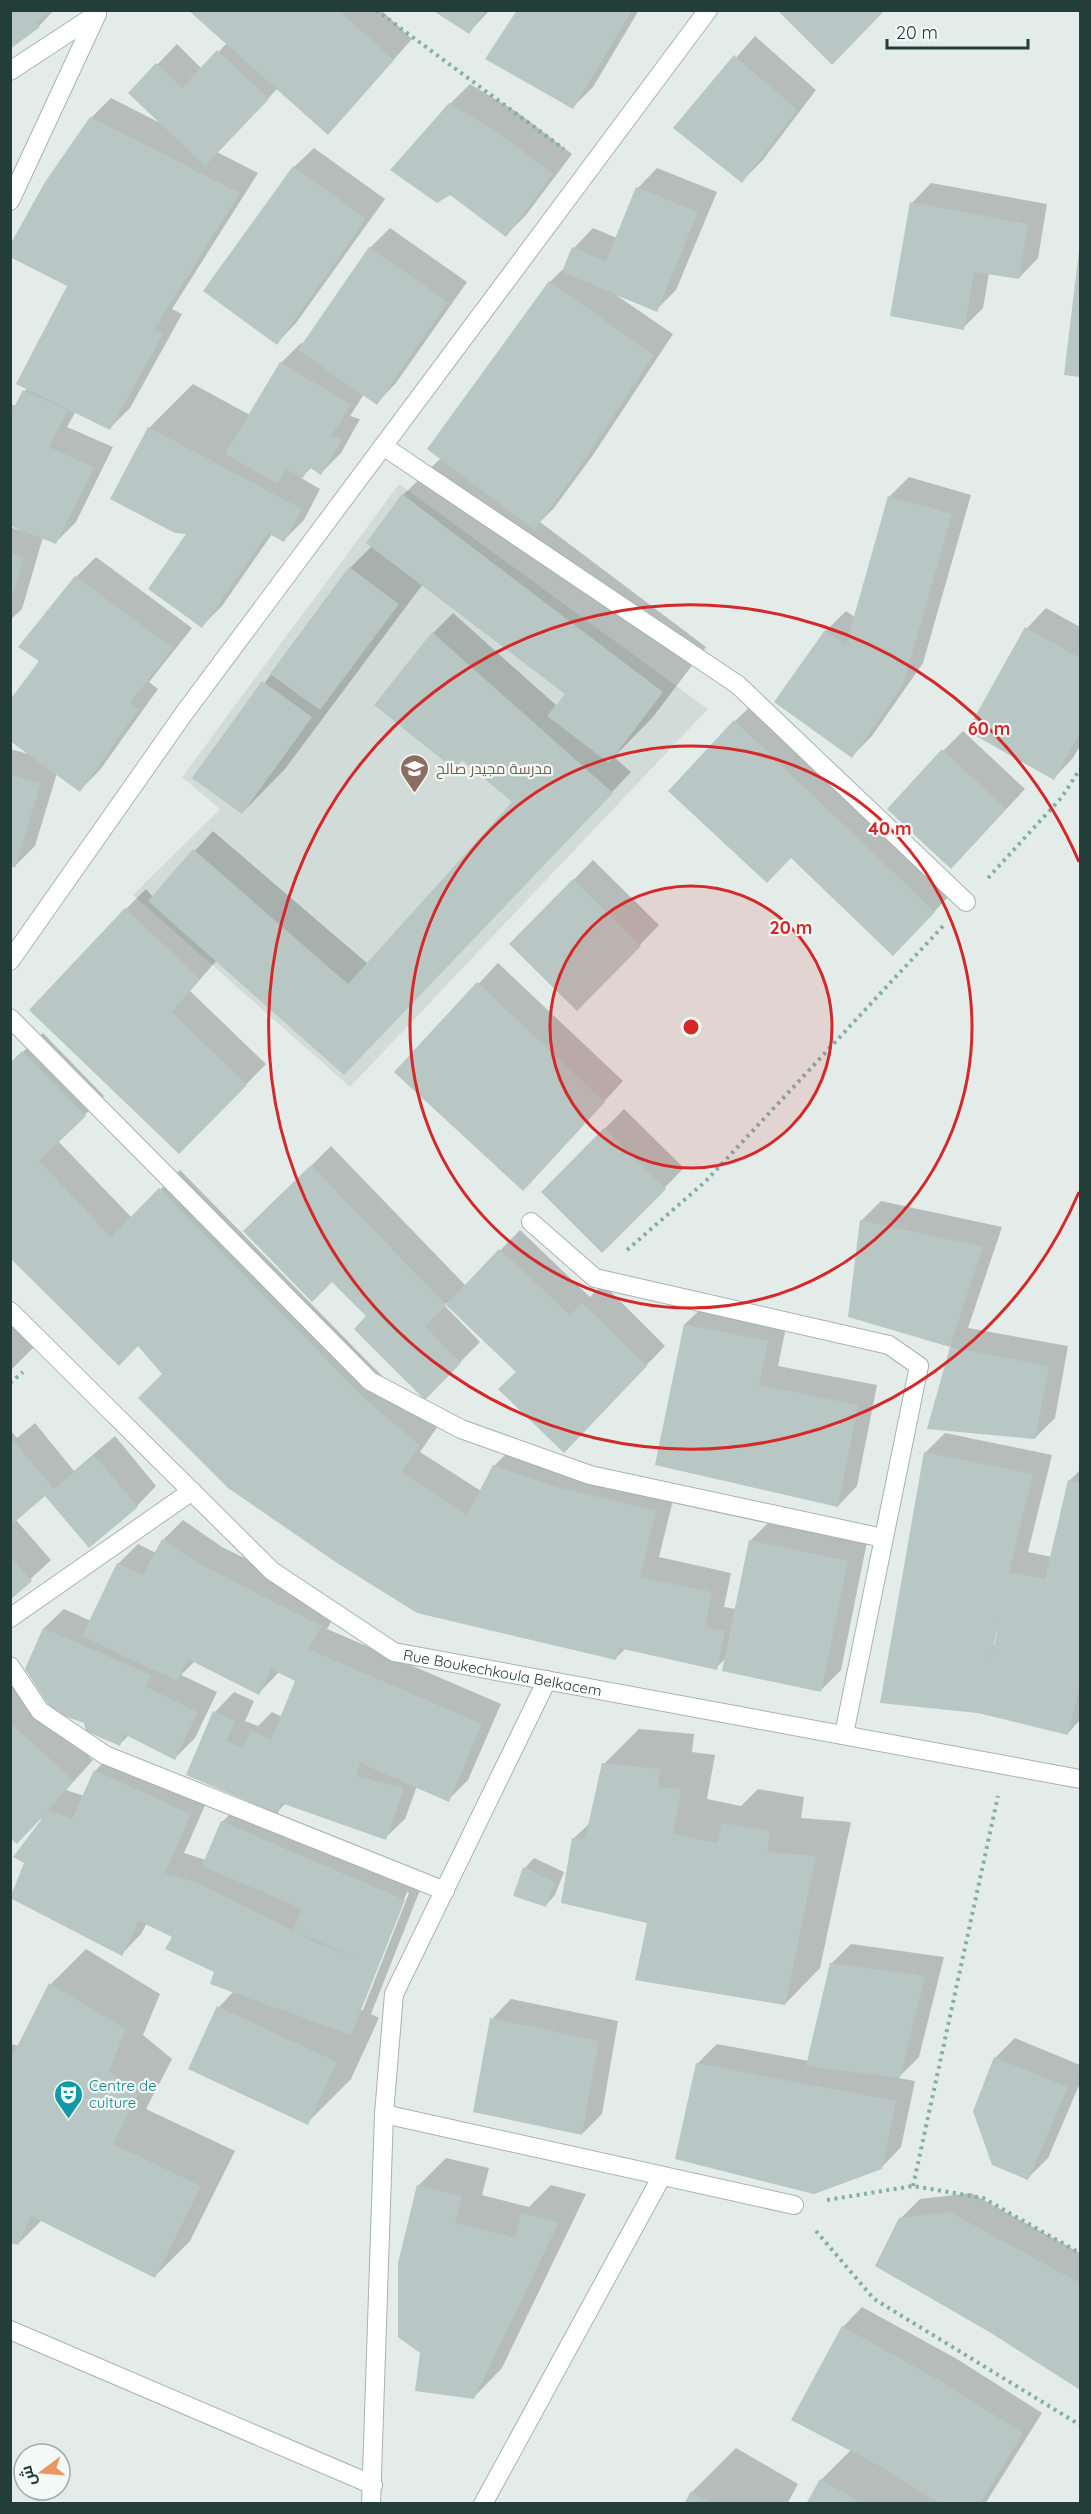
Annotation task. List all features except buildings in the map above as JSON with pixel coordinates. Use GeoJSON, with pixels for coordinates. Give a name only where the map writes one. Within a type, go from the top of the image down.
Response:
{"type":"FeatureCollection","features":[{"type":"Feature","properties":{"kind":"street"},"geometry":{"type":"LineString","coordinates":[[10,962],[185,712],[708,10]]}},
{"type":"Feature","properties":{"kind":"street"},"geometry":{"type":"LineString","coordinates":[[10,70],[99,12]]}},
{"type":"Feature","properties":{"kind":"street"},"geometry":{"type":"LineString","coordinates":[[10,201],[99,12]]}},
{"type":"Feature","properties":{"kind":"street"},"geometry":{"type":"LineString","coordinates":[[383,446],[738,685],[966,902]]}},
{"type":"Feature","properties":{"kind":"street"},"geometry":{"type":"LineString","coordinates":[[10,1018],[370,1381],[461,1429],[590,1476],[883,1538]]}},
{"type":"Feature","properties":{"kind":"street"},"geometry":{"type":"LineString","coordinates":[[531,1222],[595,1278],[889,1345],[918,1366],[844,1734]]}},
{"type":"Feature","properties":{"kind":"street","name":"Rue Boukechkoula Belkacem"},"geometry":{"type":"LineString","coordinates":[[10,1311],[272,1571],[394,1652],[1005,1763],[1080,1779]]}},
{"type":"Feature","properties":{"kind":"street"},"geometry":{"type":"LineString","coordinates":[[10,1618],[192,1491]]}},
{"type":"Feature","properties":{"kind":"street"},"geometry":{"type":"LineString","coordinates":[[10,1665],[39,1711],[105,1755],[445,1890]]}},
{"type":"Feature","properties":{"kind":"street"},"geometry":{"type":"LineString","coordinates":[[371,2504],[384,2114],[394,1994],[548,1680]]}},
{"type":"Feature","properties":{"kind":"street"},"geometry":{"type":"LineString","coordinates":[[384,2114],[794,2205]]}},
{"type":"Feature","properties":{"kind":"street"},"geometry":{"type":"LineString","coordinates":[[483,2504],[662,2176]]}},
{"type":"Feature","properties":{"kind":"street"},"geometry":{"type":"LineString","coordinates":[[10,2330],[373,2485]]}},
{"type":"Feature","properties":{"kind":"path"},"geometry":{"type":"LineString","coordinates":[[376,10],[590,168]]}},
{"type":"Feature","properties":{"kind":"path"},"geometry":{"type":"LineString","coordinates":[[595,1278],[706,1181],[1062,797],[1080,769]]}},
{"type":"Feature","properties":{"kind":"path"},"geometry":{"type":"LineString","coordinates":[[913,2186],[1005,1763]]}},
{"type":"Feature","properties":{"kind":"path"},"geometry":{"type":"LineString","coordinates":[[794,2205],[913,2186],[982,2198],[1080,2253]]}},
{"type":"Feature","properties":{"kind":"path"},"geometry":{"type":"LineString","coordinates":[[794,2205],[874,2299],[1080,2425]]}},
{"type":"Feature","properties":{"kind":"shaded area","name":"مدرسة مجيدر صالح"},"geometry":{"type":"Polygon","coordinates":[[[399,484],[708,709],[350,1087],[133,895],[220,809],[182,777],[399,484]]]}},
{"type":"Feature","properties":{"kind":"place","name":"مدرسة مجيدر صالح"},"geometry":{"type":"Point","coordinates":[415,794]}},
{"type":"Feature","properties":{"kind":"place","name":"Centre de culture"},"geometry":{"type":"Point","coordinates":[68,2120]}}]}
